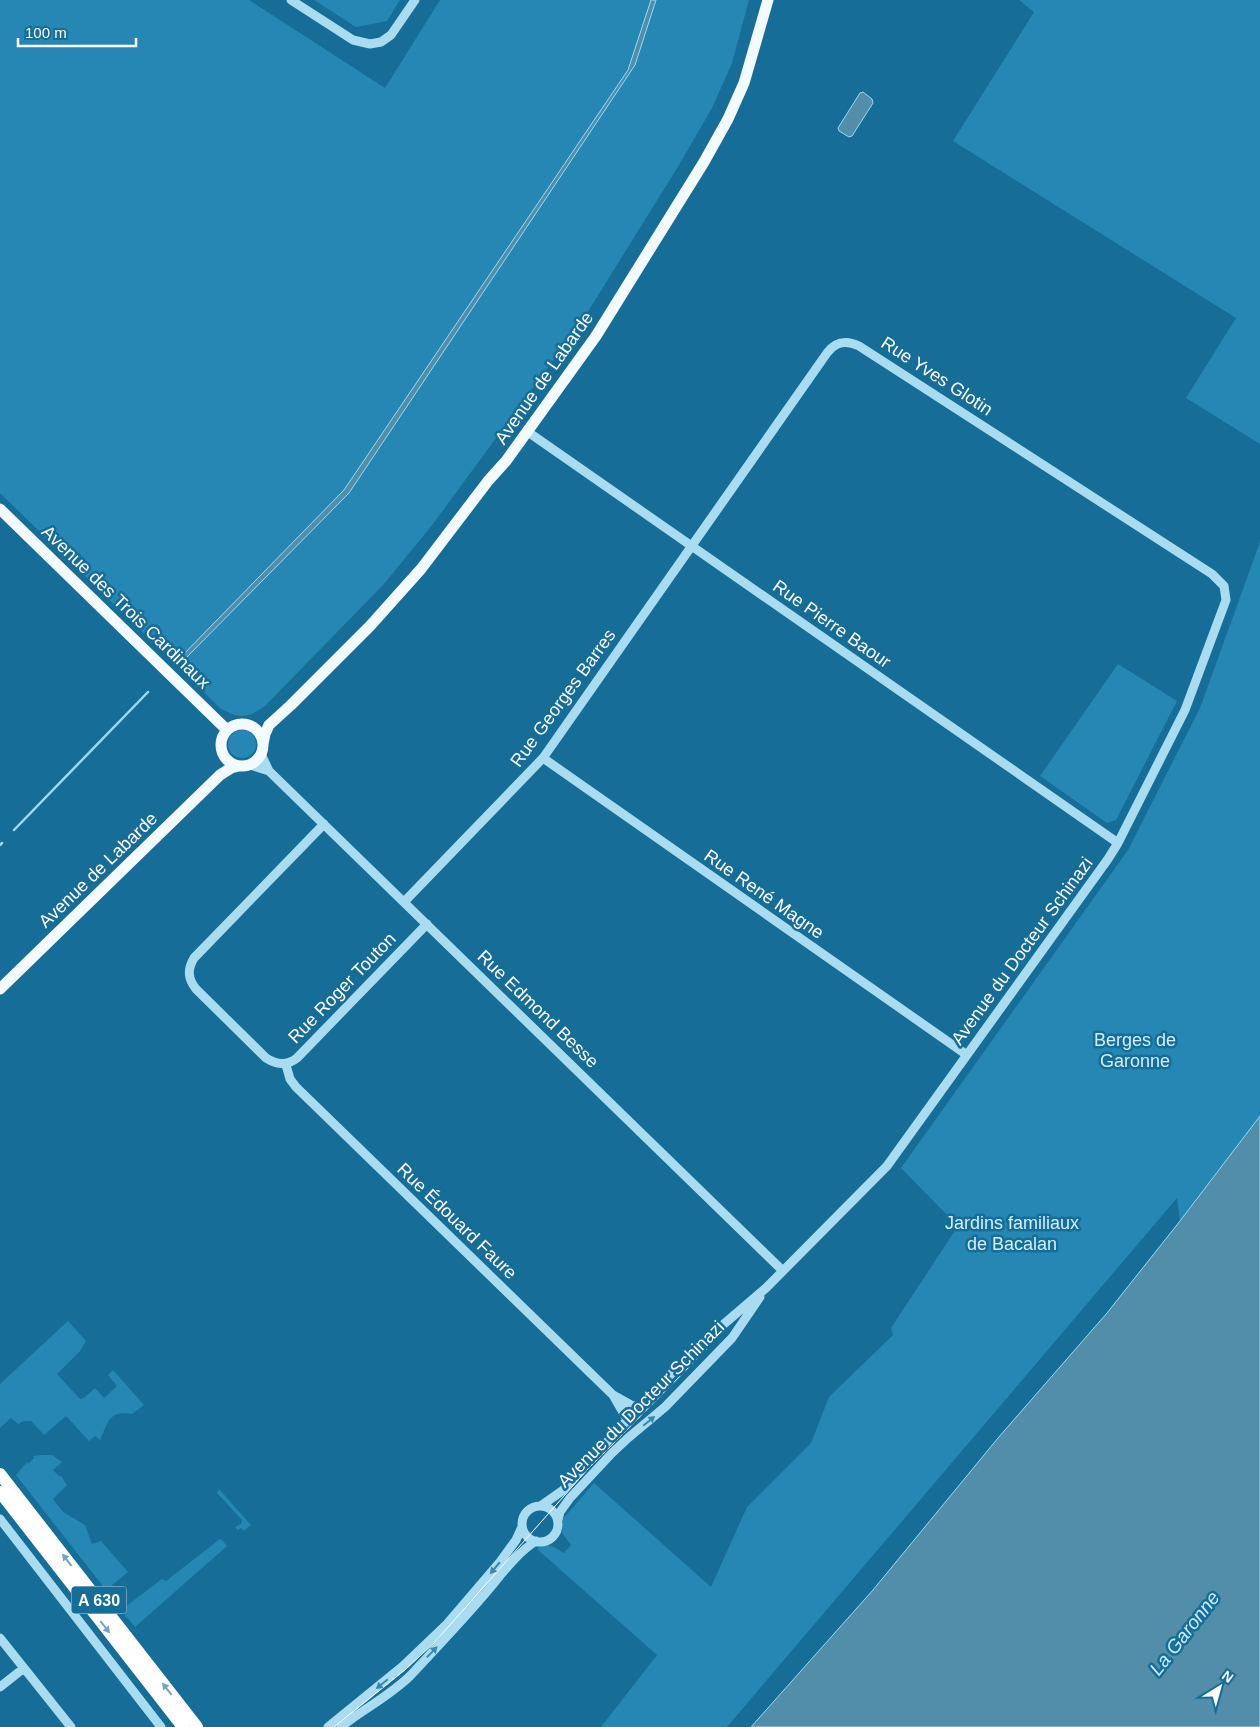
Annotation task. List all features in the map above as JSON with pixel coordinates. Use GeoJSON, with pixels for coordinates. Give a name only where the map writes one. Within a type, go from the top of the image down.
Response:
{"type":"FeatureCollection","features":[{"type":"Feature","properties":{"kind":"highway","name":"A 630"},"geometry":{"type":"LineString","coordinates":[[0,1474],[197,1727]]}},
{"type":"Feature","properties":{"kind":"highway","name":"A 630"},"geometry":{"type":"LineString","coordinates":[[0,1492],[183,1727]]}},
{"type":"Feature","properties":{"kind":"main road","name":"Avenue de Labarde"},"geometry":{"type":"LineString","coordinates":[[262,749],[269,725],[364,632],[406,587],[528,432],[610,315],[718,137],[737,100],[744,83],[768,0]]}},
{"type":"Feature","properties":{"kind":"main road","name":"Avenue des Trois Cardinaux"},"geometry":{"type":"LineString","coordinates":[[0,510],[227,730]]}},
{"type":"Feature","properties":{"kind":"main road"},"geometry":{"type":"LineString","coordinates":[[220,775],[224,764],[221,750],[222,739],[227,730],[239,724],[261,728],[269,725]]}},
{"type":"Feature","properties":{"kind":"main road"},"geometry":{"type":"LineString","coordinates":[[223,754],[230,763],[245,766],[258,759],[262,749],[260,734],[252,727]]}},
{"type":"Feature","properties":{"kind":"main road","name":"Avenue de Labarde"},"geometry":{"type":"LineString","coordinates":[[0,989],[220,775],[227,770],[245,766]]}},
{"type":"Feature","properties":{"kind":"street"},"geometry":{"type":"LineString","coordinates":[[291,0],[358,42],[370,44],[381,42],[391,36],[414,0]]}},
{"type":"Feature","properties":{"kind":"street","name":"Rue Yves Glotin"},"geometry":{"type":"LineString","coordinates":[[692,546],[827,353],[836,344],[848,342],[859,346],[1212,574],[1224,586]]}},
{"type":"Feature","properties":{"kind":"street","name":"Rue Pierre Baour"},"geometry":{"type":"LineString","coordinates":[[528,432],[1118,843]]}},
{"type":"Feature","properties":{"kind":"street","name":"Rue Georges Barres"},"geometry":{"type":"LineString","coordinates":[[404,902],[543,758],[692,546]]}},
{"type":"Feature","properties":{"kind":"street","name":"Avenue du Docteur Schinazi"},"geometry":{"type":"LineString","coordinates":[[542,1505],[568,1485],[639,1407],[704,1341],[766,1288],[887,1166],[1118,843],[1185,710],[1226,600],[1224,586]]}},
{"type":"Feature","properties":{"kind":"street","name":"Rue Edmond Besse"},"geometry":{"type":"LineString","coordinates":[[262,749],[269,771],[783,1271]]}},
{"type":"Feature","properties":{"kind":"street","name":"Rue René Magne"},"geometry":{"type":"LineString","coordinates":[[543,758],[967,1055]]}},
{"type":"Feature","properties":{"kind":"street","name":"Rue Edmond Besse"},"geometry":{"type":"LineString","coordinates":[[245,766],[269,771]]}},
{"type":"Feature","properties":{"kind":"street","name":"Rue Roger Touton"},"geometry":{"type":"LineString","coordinates":[[324,824],[194,958],[189,971],[191,984],[266,1058],[278,1064],[286,1065],[297,1058],[427,924]]}},
{"type":"Feature","properties":{"kind":"street","name":"Rue Édouard Faure"},"geometry":{"type":"LineString","coordinates":[[286,1065],[290,1080],[296,1087],[613,1395],[628,1420]]}},
{"type":"Feature","properties":{"kind":"street","name":"Avenue du Docteur Schinazi"},"geometry":{"type":"LineString","coordinates":[[558,1520],[564,1507],[591,1475],[628,1438],[665,1407],[732,1338],[766,1288]]}},
{"type":"Feature","properties":{"kind":"street","name":"Rue Édouard Faure"},"geometry":{"type":"LineString","coordinates":[[613,1395],[631,1405],[639,1407]]}},
{"type":"Feature","properties":{"kind":"street"},"geometry":{"type":"LineString","coordinates":[[328,1727],[403,1666],[447,1624],[500,1562],[516,1540],[526,1511],[542,1505],[552,1509],[558,1520],[554,1536],[548,1540],[536,1541],[526,1548],[453,1630],[406,1679],[341,1727]]}},
{"type":"Feature","properties":{"kind":"street"},"geometry":{"type":"LineString","coordinates":[[0,1519],[161,1727]]}},
{"type":"Feature","properties":{"kind":"street"},"geometry":{"type":"LineString","coordinates":[[522,1527],[528,1537],[536,1541]]}},
{"type":"Feature","properties":{"kind":"street"},"geometry":{"type":"LineString","coordinates":[[0,1638],[71,1727]]}},
{"type":"Feature","properties":{"kind":"street"},"geometry":{"type":"LineString","coordinates":[[0,1687],[24,1668]]}},
{"type":"Feature","properties":{"kind":"green space"},"geometry":{"type":"Polygon","coordinates":[[[0,0],[249,0],[385,88],[440,0],[749,0],[732,63],[712,108],[584,318],[433,524],[384,584],[264,707],[252,714],[238,716],[220,708],[0,493],[0,0]]]}},
{"type":"Feature","properties":{"kind":"green space"},"geometry":{"type":"Polygon","coordinates":[[[314,0],[400,0],[387,21],[356,27],[314,0]]]}},
{"type":"Feature","properties":{"kind":"green space"},"geometry":{"type":"Polygon","coordinates":[[[1019,0],[1260,0],[1260,444],[1186,398],[1236,318],[953,141],[1034,12],[1019,0]]]}},
{"type":"Feature","properties":{"kind":"green space","name":"Berges de Garonne"},"geometry":{"type":"Polygon","coordinates":[[[1260,542],[1260,1116],[1180,1221],[1177,1198],[727,1727],[601,1727],[657,1655],[537,1549],[540,1546],[547,1545],[564,1553],[571,1545],[562,1533],[563,1519],[594,1483],[711,1587],[747,1507],[811,1443],[829,1397],[893,1335],[891,1328],[958,1226],[901,1168],[1128,850],[1200,708],[1260,542]]]}},
{"type":"Feature","properties":{"kind":"green space"},"geometry":{"type":"Polygon","coordinates":[[[1118,664],[1177,701],[1116,820],[1107,823],[1040,776],[1118,664]]]}},
{"type":"Feature","properties":{"kind":"green space"},"geometry":{"type":"Polygon","coordinates":[[[242,730],[252,734],[256,744],[252,754],[242,758],[232,754],[228,744],[232,734],[242,730]]]}},
{"type":"Feature","properties":{"kind":"green space"},"geometry":{"type":"Polygon","coordinates":[[[68,1321],[86,1341],[80,1351],[57,1374],[80,1399],[84,1398],[95,1388],[104,1398],[117,1386],[108,1375],[113,1370],[144,1405],[132,1414],[124,1413],[113,1416],[107,1423],[100,1440],[95,1436],[89,1441],[66,1416],[44,1435],[31,1421],[24,1421],[18,1424],[11,1418],[0,1428],[0,1384],[68,1321]]]}},
{"type":"Feature","properties":{"kind":"green space"},"geometry":{"type":"Polygon","coordinates":[[[52,1455],[62,1462],[53,1470],[61,1476],[67,1485],[53,1499],[63,1512],[85,1525],[92,1544],[101,1541],[128,1572],[106,1590],[16,1475],[27,1462],[28,1464],[34,1458],[33,1456],[52,1455]]]}},
{"type":"Feature","properties":{"kind":"green space"},"geometry":{"type":"Polygon","coordinates":[[[219,1489],[251,1525],[244,1531],[241,1528],[238,1530],[235,1527],[241,1524],[242,1520],[217,1493],[219,1489]]]}},
{"type":"Feature","properties":{"kind":"green space"},"geometry":{"type":"Polygon","coordinates":[[[220,1539],[227,1546],[135,1627],[121,1610],[162,1579],[166,1581],[220,1539]]]}},
{"type":"Feature","properties":{"kind":"water"},"geometry":{"type":"Polygon","coordinates":[[[651,0],[656,0],[635,65],[349,493],[180,664],[175,663],[344,490],[628,70],[651,0]]]}},
{"type":"Feature","properties":{"kind":"water"},"geometry":{"type":"Polygon","coordinates":[[[863,92],[872,99],[873,103],[852,136],[849,137],[839,131],[838,128],[860,93],[863,92]]]}},
{"type":"Feature","properties":{"kind":"water","name":"La Garonne"},"geometry":{"type":"Polygon","coordinates":[[[1260,1116],[1260,1727],[751,1727],[873,1590],[998,1438],[1107,1313],[1260,1116]]]}},
{"type":"Feature","properties":{"kind":"waterway"},"geometry":{"type":"LineString","coordinates":[[14,830],[148,692]]}},
{"type":"Feature","properties":{"kind":"tram line"},"geometry":{"type":"LineString","coordinates":[[334,1727],[406,1669],[434,1643],[587,1470],[707,1349]]}},
{"type":"Feature","properties":{"kind":"park label","name":"Jardins familiaux de Bacalan"},"geometry":{"type":"Point","coordinates":[1012,1233]}}]}
